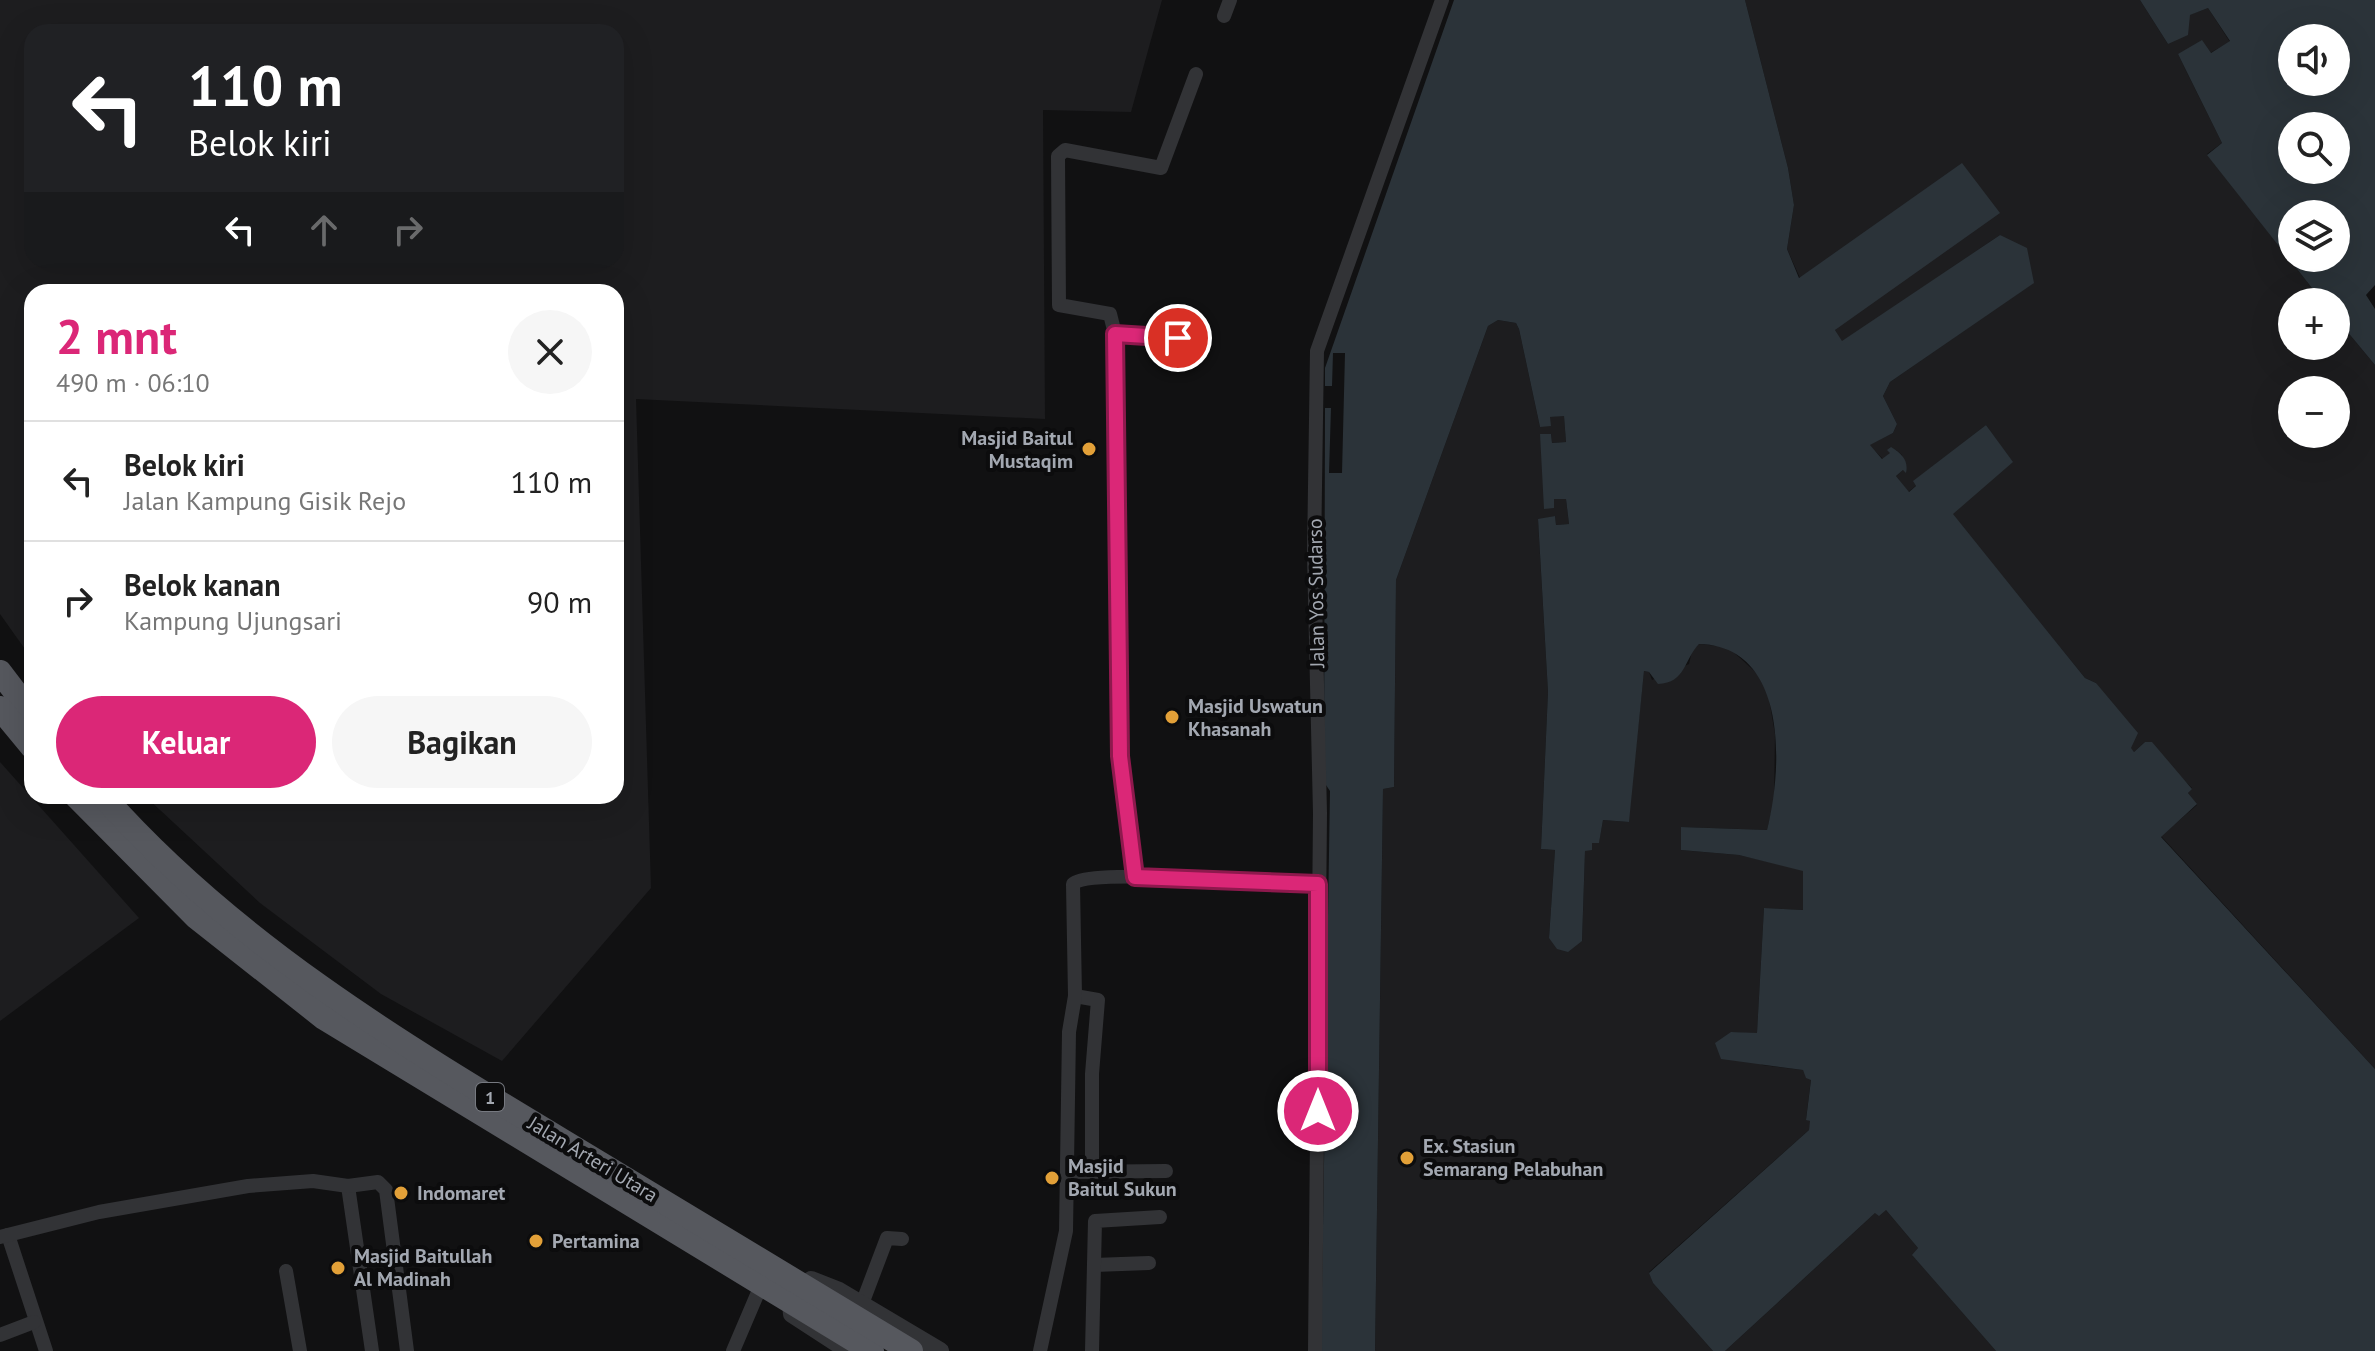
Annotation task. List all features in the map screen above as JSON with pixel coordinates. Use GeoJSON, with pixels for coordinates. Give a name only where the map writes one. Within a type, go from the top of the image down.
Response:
{"type":"FeatureCollection","features":[{"type":"Feature","properties":{"kind":"highway"},"geometry":{"type":"LineString","coordinates":[[0,672],[24,704]]}},
{"type":"Feature","properties":{"kind":"highway"},"geometry":{"type":"LineString","coordinates":[[0,708],[24,737]]}},
{"type":"Feature","properties":{"kind":"highway","name":"Jalan Arteri Utara"},"geometry":{"type":"LineString","coordinates":[[84,804],[196,917],[324,1018],[762,1283],[798,1294],[911,1351]]}},
{"type":"Feature","properties":{"kind":"highway","name":"Jalan Arteri Utara"},"geometry":{"type":"LineString","coordinates":[[111,804],[213,904],[320,989],[798,1294],[872,1351]]}},
{"type":"Feature","properties":{"kind":"street"},"geometry":{"type":"LineString","coordinates":[[1224,16],[1230,0]]}},
{"type":"Feature","properties":{"kind":"street","name":"Jalan Yos Sudarso"},"geometry":{"type":"LineString","coordinates":[[1315,1351],[1318,884],[1314,555],[1317,351],[1442,0]]}},
{"type":"Feature","properties":{"kind":"street"},"geometry":{"type":"LineString","coordinates":[[1135,877],[1120,756],[1115,334],[1110,314],[1059,305],[1058,156],[1065,150],[1161,168],[1196,74]]}},
{"type":"Feature","properties":{"kind":"street"},"geometry":{"type":"LineString","coordinates":[[1115,334],[1147,334],[1204,342]]}},
{"type":"Feature","properties":{"kind":"street"},"geometry":{"type":"LineString","coordinates":[[1040,1351],[1066,1231],[1069,1032],[1075,996],[1073,884],[1081,877],[1135,877],[1318,884]]}},
{"type":"Feature","properties":{"kind":"street"},"geometry":{"type":"LineString","coordinates":[[1075,996],[1098,1000],[1092,1074],[1092,1172]]}},
{"type":"Feature","properties":{"kind":"street"},"geometry":{"type":"LineString","coordinates":[[1068,1172],[1166,1171]]}},
{"type":"Feature","properties":{"kind":"street"},"geometry":{"type":"LineString","coordinates":[[46,1351],[4,1236],[99,1212],[248,1186],[313,1181],[348,1186],[374,1182],[385,1187],[407,1351]]}},
{"type":"Feature","properties":{"kind":"street"},"geometry":{"type":"LineString","coordinates":[[348,1186],[372,1351]]}},
{"type":"Feature","properties":{"kind":"street"},"geometry":{"type":"LineString","coordinates":[[1092,1351],[1096,1219],[1160,1217]]}},
{"type":"Feature","properties":{"kind":"street"},"geometry":{"type":"LineString","coordinates":[[862,1304],[887,1238],[902,1239]]}},
{"type":"Feature","properties":{"kind":"street"},"geometry":{"type":"LineString","coordinates":[[1094,1265],[1149,1263]]}},
{"type":"Feature","properties":{"kind":"street"},"geometry":{"type":"LineString","coordinates":[[286,1271],[300,1351]]}},
{"type":"Feature","properties":{"kind":"street"},"geometry":{"type":"LineString","coordinates":[[849,1351],[795,1318],[791,1310],[798,1294],[817,1280],[940,1351]]}},
{"type":"Feature","properties":{"kind":"street"},"geometry":{"type":"LineString","coordinates":[[733,1351],[762,1283]]}},
{"type":"Feature","properties":{"kind":"street"},"geometry":{"type":"LineString","coordinates":[[0,1335],[34,1322]]}},
{"type":"Feature","properties":{"kind":"shaded area"},"geometry":{"type":"Polygon","coordinates":[[[0,0],[1162,0],[1131,112],[1043,110],[1045,419],[636,399],[651,888],[502,1061],[381,994],[260,903],[154,804],[624,804],[624,284],[24,284],[24,648],[0,614],[0,0]]]}},
{"type":"Feature","properties":{"kind":"shaded area"},"geometry":{"type":"Polygon","coordinates":[[[1454,0],[1745,0],[1788,168],[1794,205],[1787,249],[1799,278],[1962,163],[2000,213],[1835,330],[1842,341],[2000,235],[2027,248],[2034,283],[1890,382],[1883,396],[1897,424],[1893,433],[1870,445],[1882,459],[1890,453],[1887,450],[1891,447],[1903,457],[1906,473],[1903,470],[1896,476],[1909,492],[1916,486],[1913,481],[1986,425],[2013,462],[1953,514],[2085,678],[2096,683],[2138,733],[2131,748],[2134,752],[2145,742],[2152,742],[2192,789],[2188,793],[2197,804],[2161,837],[2375,1069],[2375,1351],[1996,1351],[1912,1255],[1918,1248],[1886,1210],[1879,1216],[1875,1213],[1725,1351],[1713,1351],[1653,1283],[1649,1273],[1809,1130],[1810,1121],[1806,1120],[1811,1080],[1806,1078],[1803,1070],[1721,1059],[1715,1043],[1731,1032],[1757,1033],[1764,908],[1803,910],[1803,871],[1739,855],[1681,850],[1681,827],[1767,830],[1776,775],[1772,714],[1764,687],[1749,665],[1728,650],[1699,644],[1679,675],[1667,683],[1658,684],[1649,672],[1644,671],[1629,822],[1603,820],[1599,843],[1592,843],[1592,850],[1585,851],[1582,941],[1568,952],[1557,949],[1549,938],[1555,850],[1541,849],[1548,692],[1538,519],[1555,516],[1556,525],[1569,524],[1566,499],[1554,499],[1554,508],[1544,509],[1540,434],[1551,434],[1552,443],[1566,442],[1564,416],[1550,417],[1551,426],[1540,427],[1519,329],[1516,323],[1498,320],[1488,326],[1396,580],[1394,787],[1383,789],[1375,1351],[1321,1351],[1330,791],[1324,782],[1325,408],[1331,408],[1329,473],[1342,473],[1345,353],[1333,353],[1332,386],[1325,386],[1325,368],[1454,0]]]}},
{"type":"Feature","properties":{"kind":"shaded area"},"geometry":{"type":"Polygon","coordinates":[[[1745,0],[2140,0],[2168,44],[2189,15],[2208,8],[2230,42],[2210,53],[2178,54],[2222,143],[2207,154],[2278,245],[2278,272],[2299,272],[2312,288],[2278,288],[2278,360],[2350,360],[2350,335],[2375,365],[2375,1069],[2161,836],[2197,805],[2188,793],[2192,788],[2145,742],[2134,752],[2130,748],[2096,683],[2085,678],[1952,514],[2012,462],[1986,425],[1914,481],[1916,486],[1908,492],[1896,476],[1903,470],[1902,455],[1896,450],[1883,459],[1869,445],[1893,433],[1897,424],[1883,396],[1890,382],[2033,283],[2000,235],[1842,342],[1835,330],[1962,164],[1800,278],[1787,249],[1794,205],[1788,168],[1745,0]]]}},
{"type":"Feature","properties":{"kind":"shaded area"},"geometry":{"type":"Polygon","coordinates":[[[2140,0],[2375,0],[2375,285],[2366,295],[2375,309],[2375,365],[2350,335],[2350,288],[2312,288],[2299,272],[2350,272],[2350,200],[2278,200],[2278,245],[2207,155],[2222,143],[2178,54],[2202,40],[2211,53],[2230,41],[2208,8],[2190,15],[2188,35],[2168,44],[2140,0]]]}},
{"type":"Feature","properties":{"kind":"shaded area"},"geometry":{"type":"Polygon","coordinates":[[[1498,320],[1516,323],[1519,329],[1540,427],[1550,417],[1564,415],[1566,442],[1552,443],[1551,434],[1540,434],[1554,499],[1566,499],[1569,524],[1556,525],[1555,516],[1538,520],[1548,692],[1541,849],[1555,850],[1549,938],[1582,941],[1585,851],[1592,843],[1599,842],[1603,820],[1628,822],[1644,671],[1649,672],[1652,680],[1689,664],[1692,651],[1699,644],[1728,647],[1762,678],[1769,699],[1775,734],[1774,802],[1767,830],[1682,827],[1681,850],[1739,855],[1803,870],[1803,910],[1764,908],[1757,1034],[1732,1032],[1762,1065],[1803,1070],[1811,1079],[1806,1119],[1811,1121],[1809,1130],[1649,1272],[1653,1283],[1713,1351],[1375,1351],[1383,789],[1394,787],[1396,580],[1488,326],[1498,320]]]}},
{"type":"Feature","properties":{"kind":"shaded area"},"geometry":{"type":"Polygon","coordinates":[[[0,762],[24,789],[24,804],[37,804],[139,918],[0,1021],[0,762]]]}},
{"type":"Feature","properties":{"kind":"shaded area"},"geometry":{"type":"Polygon","coordinates":[[[1886,1210],[1918,1248],[1913,1256],[1996,1351],[1725,1351],[1875,1213],[1886,1210]]]}},
{"type":"Feature","properties":{"kind":"place","name":"Masjid Baitul Mustaqim"},"geometry":{"type":"Point","coordinates":[1089,449]}},
{"type":"Feature","properties":{"kind":"place","name":"Masjid Uswatun Khasanah"},"geometry":{"type":"Point","coordinates":[1172,717]}},
{"type":"Feature","properties":{"kind":"place","name":"Ex. Stasiun Semarang Pelabuhan"},"geometry":{"type":"Point","coordinates":[1407,1158]}},
{"type":"Feature","properties":{"kind":"place","name":"Masjid Baitul Sukun"},"geometry":{"type":"Point","coordinates":[1052,1178]}},
{"type":"Feature","properties":{"kind":"place","name":"Indomaret"},"geometry":{"type":"Point","coordinates":[401,1193]}},
{"type":"Feature","properties":{"kind":"place","name":"Pertamina"},"geometry":{"type":"Point","coordinates":[536,1241]}},
{"type":"Feature","properties":{"kind":"place","name":"Masjid Baitullah Al Madinah"},"geometry":{"type":"Point","coordinates":[338,1268]}},
{"type":"Feature","properties":{"kind":"route"},"geometry":{"type":"LineString","coordinates":[[1178,338],[1115,334],[1118,458],[1115,562],[1120,756],[1135,877],[1318,884],[1318,1111]]}}]}
